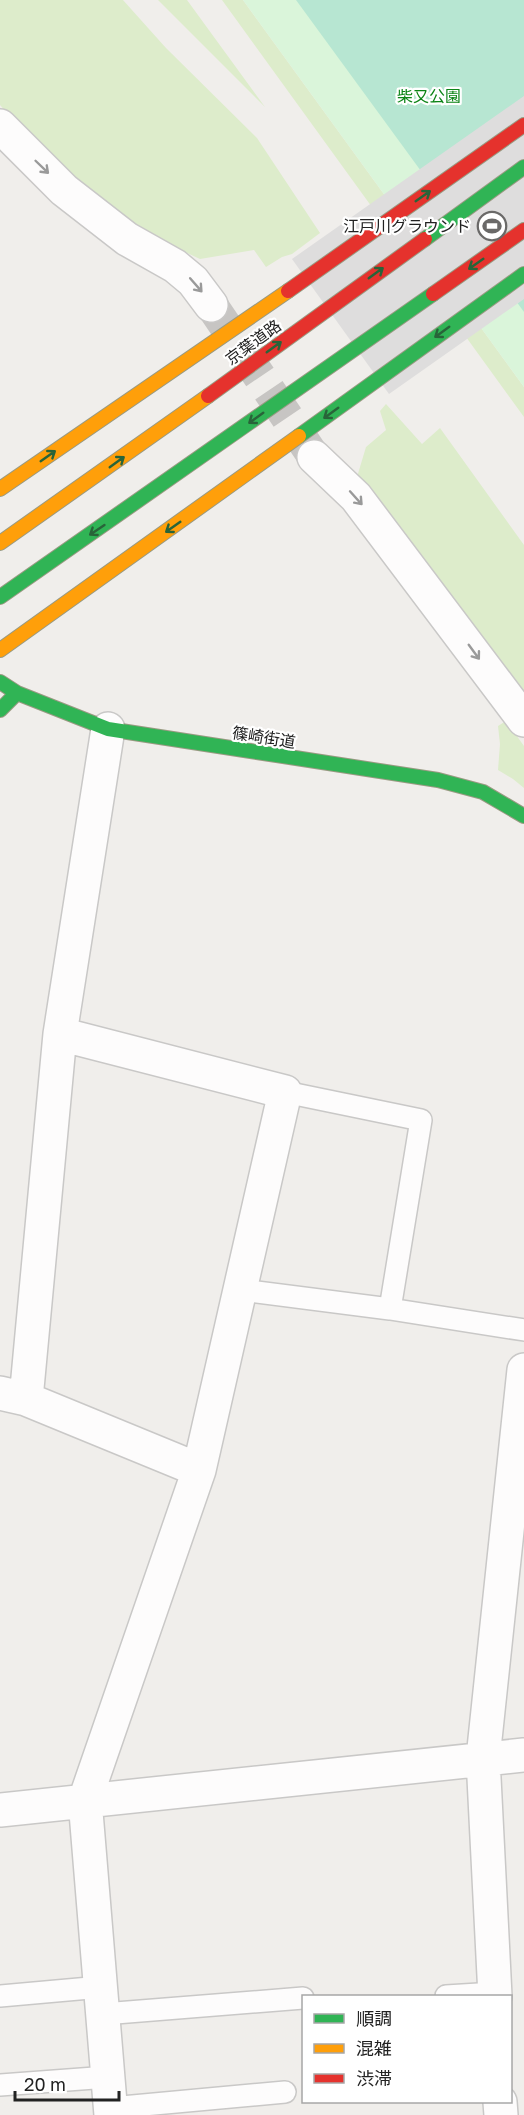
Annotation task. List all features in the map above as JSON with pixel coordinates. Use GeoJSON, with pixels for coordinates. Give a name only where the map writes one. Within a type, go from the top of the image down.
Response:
{"type":"FeatureCollection","features":[{"type":"Feature","properties":{"kind":"main road"},"geometry":{"type":"LineString","coordinates":[[0,489],[307,278],[524,125]]}},
{"type":"Feature","properties":{"kind":"main road","name":"京葉道路"},"geometry":{"type":"LineString","coordinates":[[0,543],[113,465],[524,167]]}},
{"type":"Feature","properties":{"kind":"main road"},"geometry":{"type":"LineString","coordinates":[[0,597],[524,230]]}},
{"type":"Feature","properties":{"kind":"main road"},"geometry":{"type":"LineString","coordinates":[[0,650],[524,274]]}},
{"type":"Feature","properties":{"kind":"main road","name":"篠崎街道"},"geometry":{"type":"LineString","coordinates":[[0,682],[17,693],[108,729],[438,780],[483,792],[524,816]]}},
{"type":"Feature","properties":{"kind":"main road"},"geometry":{"type":"LineString","coordinates":[[0,710],[17,693]]}},
{"type":"Feature","properties":{"kind":"street"},"geometry":{"type":"LineString","coordinates":[[1,129],[73,197],[127,239],[175,266],[193,281],[211,305]]}},
{"type":"Feature","properties":{"kind":"street"},"geometry":{"type":"LineString","coordinates":[[314,457],[356,497],[524,720]]}},
{"type":"Feature","properties":{"kind":"street"},"geometry":{"type":"LineString","coordinates":[[108,729],[60,1034],[13,1396],[199,1470]]}},
{"type":"Feature","properties":{"kind":"street"},"geometry":{"type":"LineString","coordinates":[[60,1034],[285,1092],[199,1470],[85,1800],[110,2100]]}},
{"type":"Feature","properties":{"kind":"street"},"geometry":{"type":"LineString","coordinates":[[495,1995],[483,1758],[524,1370]]}},
{"type":"Feature","properties":{"kind":"street"},"geometry":{"type":"LineString","coordinates":[[0,1810],[524,1755]]}},
{"type":"Feature","properties":{"kind":"lane"},"geometry":{"type":"LineString","coordinates":[[285,1092],[421,1120],[390,1309]]}},
{"type":"Feature","properties":{"kind":"lane"},"geometry":{"type":"LineString","coordinates":[[240,1290],[390,1309],[524,1330]]}},
{"type":"Feature","properties":{"kind":"lane"},"geometry":{"type":"LineString","coordinates":[[0,1996],[102,2000],[302,1998]]}},
{"type":"Feature","properties":{"kind":"lane"},"geometry":{"type":"LineString","coordinates":[[0,2085],[110,2100],[285,2092]]}},
{"type":"Feature","properties":{"kind":"green space"},"geometry":{"type":"Polygon","coordinates":[[[0,0],[123,0],[166,48],[257,138],[320,233],[292,254],[266,267],[254,250],[200,259],[155,238],[129,231],[55,167],[0,105],[0,0]]]}},
{"type":"Feature","properties":{"kind":"green space"},"geometry":{"type":"Polygon","coordinates":[[[158,0],[187,0],[265,107],[158,0]]]}},
{"type":"Feature","properties":{"kind":"green space"},"geometry":{"type":"Polygon","coordinates":[[[222,0],[243,0],[524,387],[524,417],[222,0]]]}},
{"type":"Feature","properties":{"kind":"green space","name":"江戸川グラウンド"},"geometry":{"type":"Polygon","coordinates":[[[243,0],[524,0],[524,387],[243,0]]]}},
{"type":"Feature","properties":{"kind":"green space","name":"江戸川グラウンド"},"geometry":{"type":"Polygon","coordinates":[[[296,0],[524,0],[524,312],[296,0]]]}},
{"type":"Feature","properties":{"kind":"green space"},"geometry":{"type":"Polygon","coordinates":[[[386,404],[422,444],[440,428],[524,545],[524,707],[357,477],[366,447],[386,430],[380,411],[386,404]]]}},
{"type":"Feature","properties":{"kind":"green space"},"geometry":{"type":"Polygon","coordinates":[[[506,721],[524,746],[524,788],[498,770],[500,744],[498,726],[506,721]]]}},
{"type":"Feature","properties":{"kind":"pier"},"geometry":{"type":"Polygon","coordinates":[[[524,96],[524,299],[389,394],[292,259],[524,96]]]}},
{"type":"Feature","properties":{"kind":"tunnel"},"geometry":{"type":"LineString","coordinates":[[214,309],[314,457]]}},
{"type":"Feature","properties":{"kind":"traffic: fast"},"geometry":{"type":"LineString","coordinates":[[425,239],[524,167]]}},
{"type":"Feature","properties":{"kind":"traffic: fast"},"geometry":{"type":"LineString","coordinates":[[299,436],[524,274]]}},
{"type":"Feature","properties":{"kind":"traffic: fast"},"geometry":{"type":"LineString","coordinates":[[0,597],[433,294]]}},
{"type":"Feature","properties":{"kind":"traffic: fast"},"geometry":{"type":"LineString","coordinates":[[0,682],[17,693],[108,729],[438,780],[483,792],[524,816]]}},
{"type":"Feature","properties":{"kind":"traffic: fast"},"geometry":{"type":"LineString","coordinates":[[0,710],[17,693]]}},
{"type":"Feature","properties":{"kind":"traffic: slow"},"geometry":{"type":"LineString","coordinates":[[0,489],[288,291]]}},
{"type":"Feature","properties":{"kind":"traffic: slow"},"geometry":{"type":"LineString","coordinates":[[0,543],[208,396]]}},
{"type":"Feature","properties":{"kind":"traffic: slow"},"geometry":{"type":"LineString","coordinates":[[0,650],[299,436]]}},
{"type":"Feature","properties":{"kind":"traffic: jam"},"geometry":{"type":"LineString","coordinates":[[288,291],[524,125]]}},
{"type":"Feature","properties":{"kind":"traffic: jam"},"geometry":{"type":"LineString","coordinates":[[433,294],[524,230]]}},
{"type":"Feature","properties":{"kind":"traffic: jam"},"geometry":{"type":"LineString","coordinates":[[208,396],[425,239]]}},
{"type":"Feature","properties":{"kind":"place","name":"江戸川グラウンド"},"geometry":{"type":"Point","coordinates":[492,226]}},
{"type":"Feature","properties":{"kind":"park label","name":"柴又公園"},"geometry":{"type":"Point","coordinates":[429,96]}}]}
